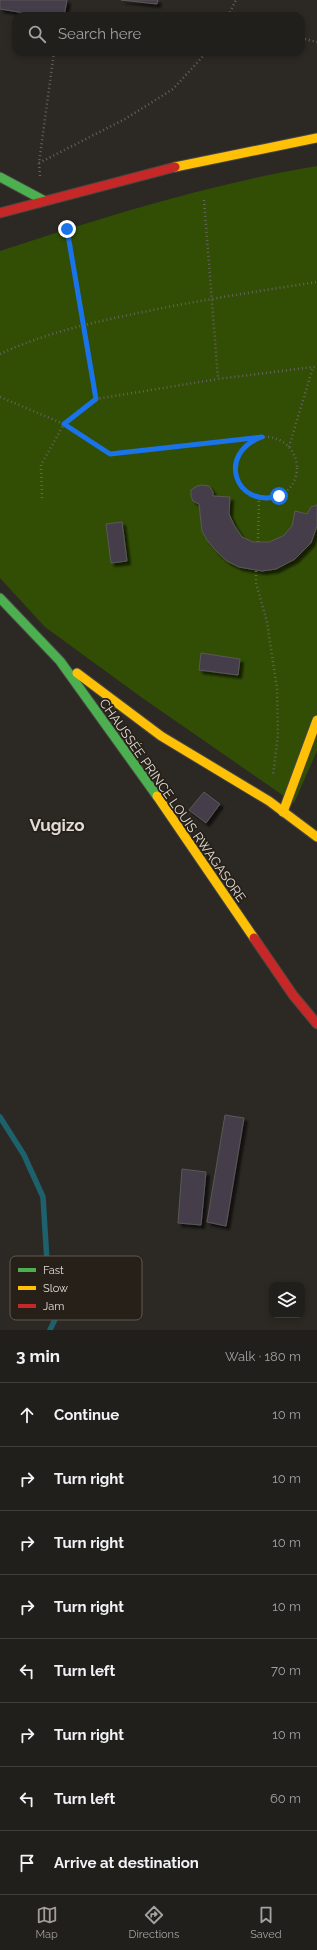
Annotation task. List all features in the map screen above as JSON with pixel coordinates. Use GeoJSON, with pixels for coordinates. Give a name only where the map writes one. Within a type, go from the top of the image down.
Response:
{"type":"FeatureCollection","features":[{"type":"Feature","properties":{"kind":"street"},"geometry":{"type":"LineString","coordinates":[[0,213],[43,200],[168,168],[317,138]]}},
{"type":"Feature","properties":{"kind":"street"},"geometry":{"type":"LineString","coordinates":[[0,177],[43,200]]}},
{"type":"Feature","properties":{"kind":"street","name":"CHAUSSÉE PRINCE LOUIS RWAGASORE"},"geometry":{"type":"LineString","coordinates":[[0,598],[60,661],[144,777],[293,995],[317,1024]]}},
{"type":"Feature","properties":{"kind":"street"},"geometry":{"type":"LineString","coordinates":[[60,661],[161,736],[269,802],[317,837]]}},
{"type":"Feature","properties":{"kind":"street"},"geometry":{"type":"LineString","coordinates":[[283,812],[317,720]]}},
{"type":"Feature","properties":{"kind":"path"},"geometry":{"type":"LineString","coordinates":[[230,12],[236,0]]}},
{"type":"Feature","properties":{"kind":"path"},"geometry":{"type":"LineString","coordinates":[[305,39],[317,42]]}},
{"type":"Feature","properties":{"kind":"path"},"geometry":{"type":"LineString","coordinates":[[43,200],[39,163],[53,56]]}},
{"type":"Feature","properties":{"kind":"path"},"geometry":{"type":"LineString","coordinates":[[39,163],[125,119],[173,89],[203,56]]}},
{"type":"Feature","properties":{"kind":"path"},"geometry":{"type":"LineString","coordinates":[[204,200],[218,379]]}},
{"type":"Feature","properties":{"kind":"path"},"geometry":{"type":"LineString","coordinates":[[67,229],[96,399]]}},
{"type":"Feature","properties":{"kind":"path"},"geometry":{"type":"LineString","coordinates":[[0,354],[15,347],[84,324],[212,298],[317,282]]}},
{"type":"Feature","properties":{"kind":"path"},"geometry":{"type":"LineString","coordinates":[[289,447],[313,367]]}},
{"type":"Feature","properties":{"kind":"path"},"geometry":{"type":"LineString","coordinates":[[42,498],[40,465],[64,424],[96,399],[218,379],[317,367]]}},
{"type":"Feature","properties":{"kind":"path"},"geometry":{"type":"LineString","coordinates":[[0,397],[64,424],[110,454],[262,437],[282,441],[289,447],[294,455],[297,464],[296,474],[293,483],[287,490],[279,496],[270,498],[260,498],[250,494],[242,486],[237,477],[235,466],[238,456],[244,447],[252,440],[262,437]]}},
{"type":"Feature","properties":{"kind":"path"},"geometry":{"type":"LineString","coordinates":[[258,542],[260,498]]}},
{"type":"Feature","properties":{"kind":"path"},"geometry":{"type":"LineString","coordinates":[[256,571],[256,582],[267,622],[277,689],[278,711],[276,755],[269,802]]}},
{"type":"Feature","properties":{"kind":"green space"},"geometry":{"type":"Polygon","coordinates":[[[317,166],[317,751],[294,803],[141,697],[45,627],[0,578],[0,251],[157,202],[277,173],[317,166]]]}},
{"type":"Feature","properties":{"kind":"building"},"geometry":{"type":"Polygon","coordinates":[[[0,0],[67,0],[65,12],[18,12],[0,9],[0,0]]]}},
{"type":"Feature","properties":{"kind":"building"},"geometry":{"type":"Polygon","coordinates":[[[121,0],[158,0],[157,4],[121,0]]]}},
{"type":"Feature","properties":{"kind":"building"},"geometry":{"type":"Polygon","coordinates":[[[202,485],[209,486],[213,492],[213,496],[230,497],[229,514],[234,525],[242,537],[253,542],[269,542],[283,536],[292,526],[295,511],[307,514],[311,507],[317,505],[317,526],[311,543],[295,559],[276,569],[262,571],[239,567],[227,561],[216,551],[202,531],[199,504],[193,501],[191,490],[202,485]]]}},
{"type":"Feature","properties":{"kind":"building"},"geometry":{"type":"Polygon","coordinates":[[[122,522],[127,561],[111,563],[106,524],[122,522]]]}},
{"type":"Feature","properties":{"kind":"building"},"geometry":{"type":"Polygon","coordinates":[[[201,653],[240,659],[238,675],[199,670],[201,653]]]}},
{"type":"Feature","properties":{"kind":"building"},"geometry":{"type":"Polygon","coordinates":[[[204,792],[220,804],[206,823],[189,810],[204,792]]]}},
{"type":"Feature","properties":{"kind":"building"},"geometry":{"type":"Polygon","coordinates":[[[225,1115],[244,1118],[226,1226],[207,1222],[225,1115]]]}},
{"type":"Feature","properties":{"kind":"building"},"geometry":{"type":"Polygon","coordinates":[[[182,1169],[206,1172],[201,1225],[178,1223],[182,1169]]]}},
{"type":"Feature","properties":{"kind":"waterway"},"geometry":{"type":"LineString","coordinates":[[0,1117],[24,1155],[43,1197],[47,1256]]}},
{"type":"Feature","properties":{"kind":"waterway"},"geometry":{"type":"LineString","coordinates":[[50,1330],[55,1320]]}},
{"type":"Feature","properties":{"kind":"traffic: fast"},"geometry":{"type":"LineString","coordinates":[[0,177],[43,200]]}},
{"type":"Feature","properties":{"kind":"traffic: fast"},"geometry":{"type":"LineString","coordinates":[[0,598],[60,661],[157,796]]}},
{"type":"Feature","properties":{"kind":"traffic: slow"},"geometry":{"type":"LineString","coordinates":[[175,167],[317,138]]}},
{"type":"Feature","properties":{"kind":"traffic: slow"},"geometry":{"type":"LineString","coordinates":[[77,673],[161,736],[269,801],[317,837]]}},
{"type":"Feature","properties":{"kind":"traffic: slow"},"geometry":{"type":"LineString","coordinates":[[283,812],[317,720]]}},
{"type":"Feature","properties":{"kind":"traffic: slow"},"geometry":{"type":"LineString","coordinates":[[157,796],[254,938]]}},
{"type":"Feature","properties":{"kind":"traffic: jam"},"geometry":{"type":"LineString","coordinates":[[0,213],[175,167]]}},
{"type":"Feature","properties":{"kind":"traffic: jam"},"geometry":{"type":"LineString","coordinates":[[254,938],[293,995],[317,1024]]}},
{"type":"Feature","properties":{"kind":"district","name":"Vugizo"},"geometry":{"type":"Point","coordinates":[57,825]}},
{"type":"Feature","properties":{"kind":"route"},"geometry":{"type":"LineString","coordinates":[[67,229],[96,399],[64,424],[110,454],[262,437],[252,440],[244,447],[238,456],[235,466],[237,477],[242,486],[250,494],[260,498],[279,496]]}}]}
